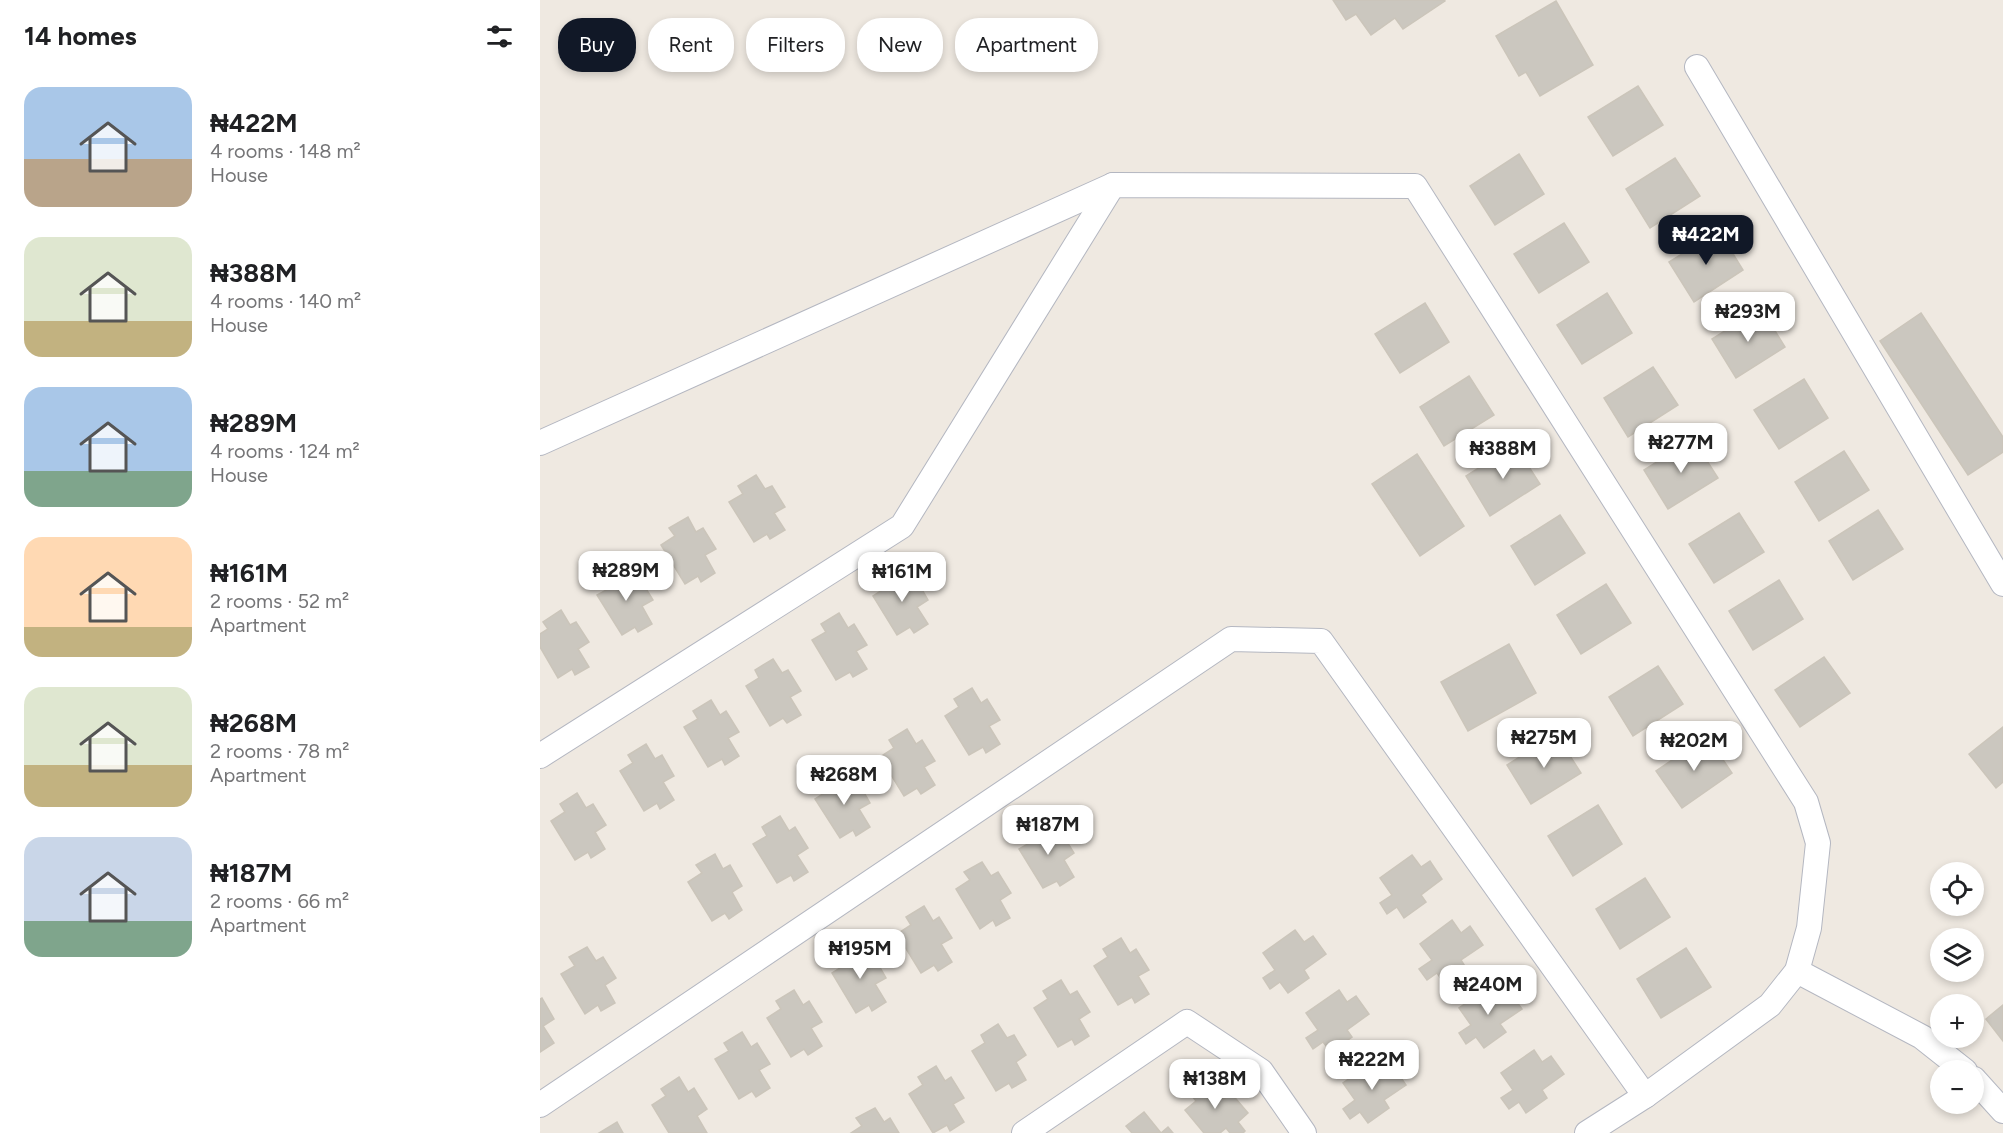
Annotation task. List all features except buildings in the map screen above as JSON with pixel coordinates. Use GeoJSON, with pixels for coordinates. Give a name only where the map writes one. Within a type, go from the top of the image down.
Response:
{"type":"FeatureCollection","features":[{"type":"Feature","properties":{"kind":"street"},"geometry":{"type":"LineString","coordinates":[[1697,67],[2003,584]]}},
{"type":"Feature","properties":{"kind":"street"},"geometry":{"type":"LineString","coordinates":[[540,443],[1113,185],[1415,186],[1806,802],[1818,843],[1809,928],[1797,971],[1770,1005],[1645,1096],[1587,1133]]}},
{"type":"Feature","properties":{"kind":"street"},"geometry":{"type":"LineString","coordinates":[[540,756],[902,526],[1113,185]]}},
{"type":"Feature","properties":{"kind":"street"},"geometry":{"type":"LineString","coordinates":[[540,1105],[1231,639],[1321,641],[1645,1096]]}},
{"type":"Feature","properties":{"kind":"street"},"geometry":{"type":"LineString","coordinates":[[1797,971],[1922,1037],[1951,1060]]}},
{"type":"Feature","properties":{"kind":"street"},"geometry":{"type":"LineString","coordinates":[[1024,1133],[1187,1022],[1261,1071],[1304,1133]]}},
{"type":"Feature","properties":{"kind":"street"},"geometry":{"type":"LineString","coordinates":[[1984,1090],[2003,1111]]}}]}
